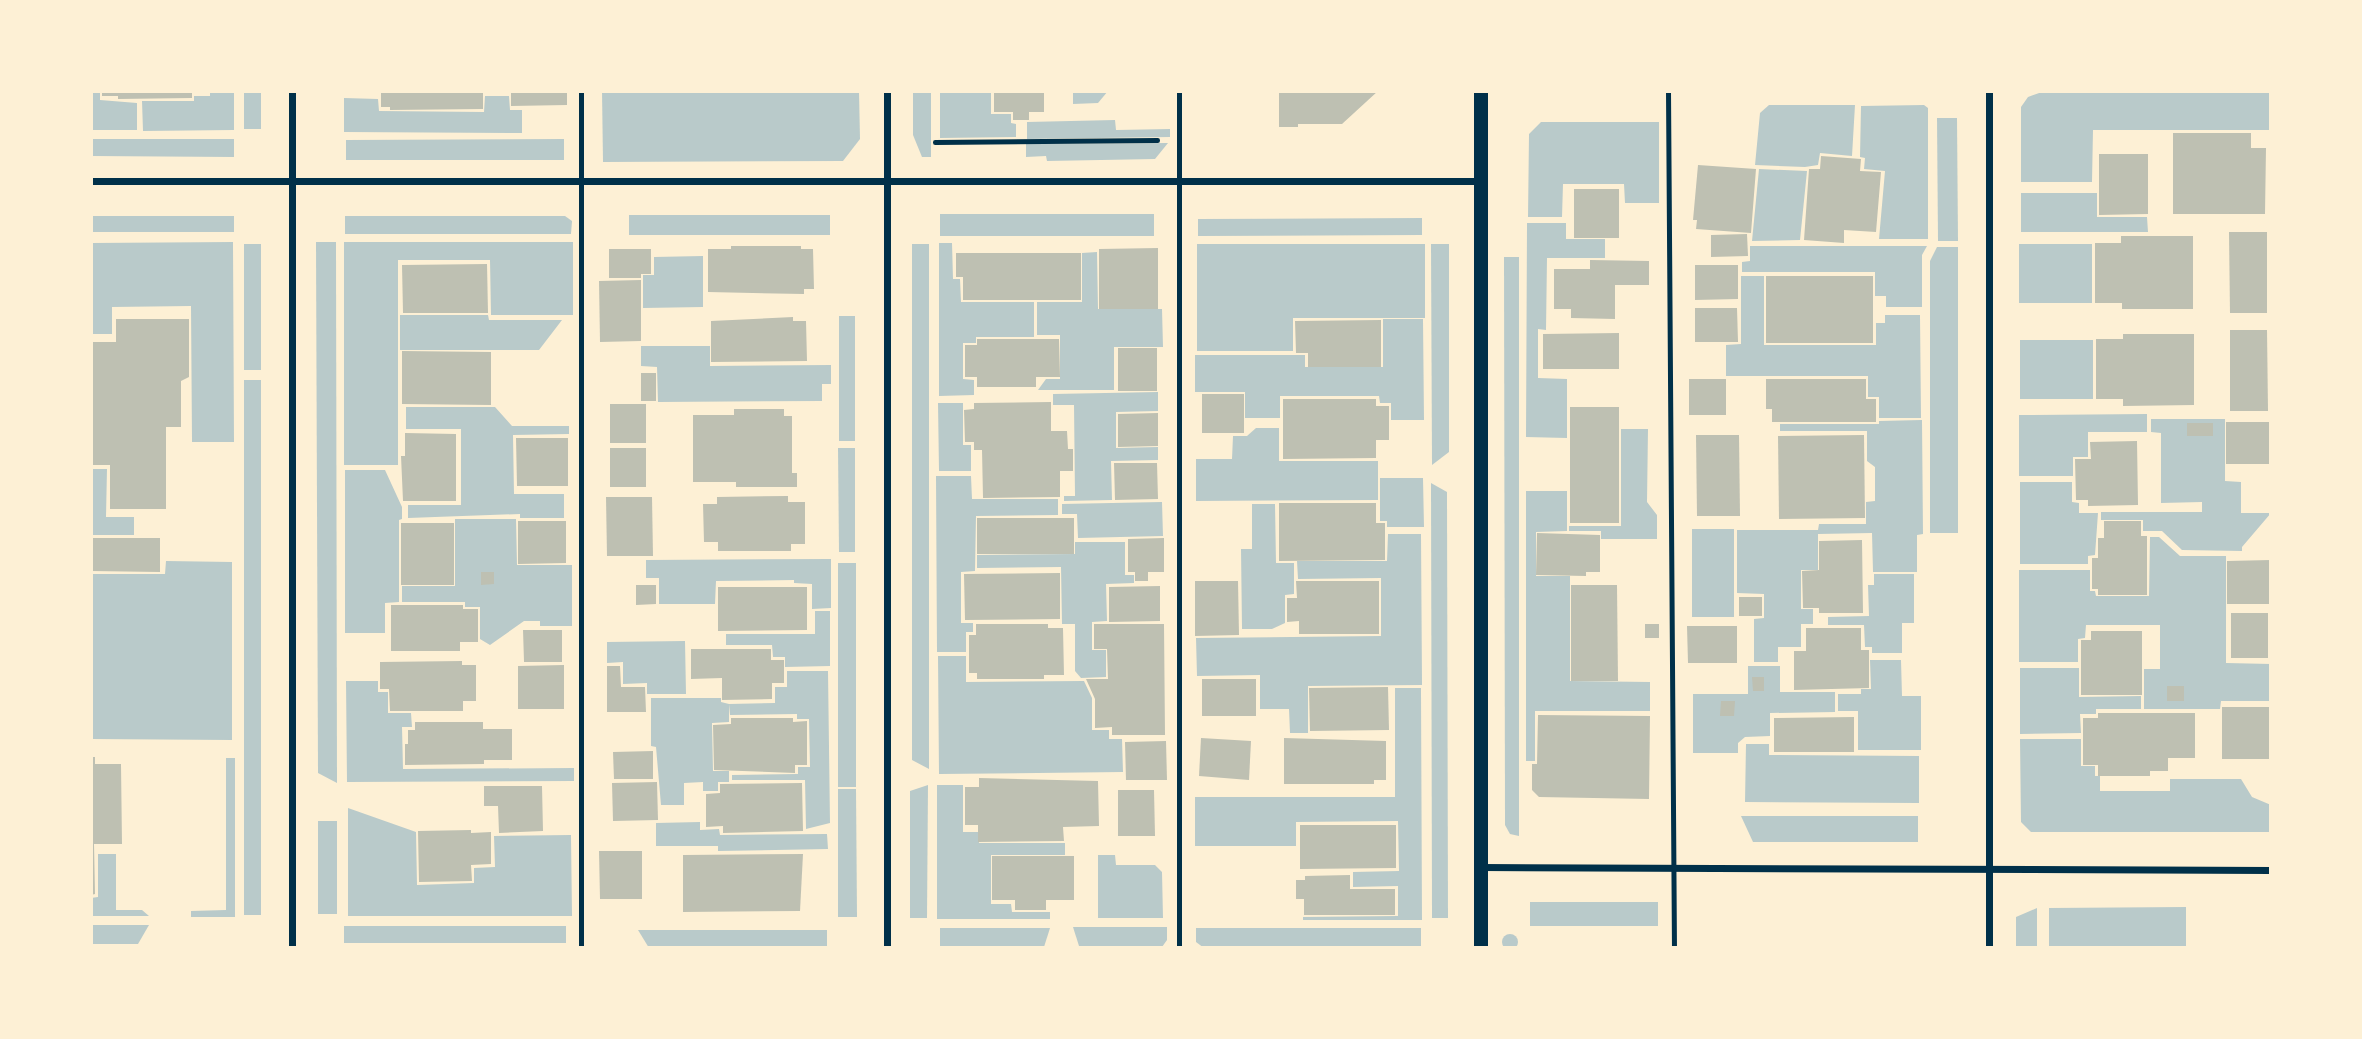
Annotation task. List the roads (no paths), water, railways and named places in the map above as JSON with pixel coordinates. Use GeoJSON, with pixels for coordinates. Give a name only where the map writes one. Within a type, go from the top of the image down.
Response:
{"type":"FeatureCollection","features":[{"type":"Feature","properties":{"kind":"main road"},"geometry":{"type":"LineString","coordinates":[[1481,91],[1481,948]]}},
{"type":"Feature","properties":{"kind":"street"},"geometry":{"type":"LineString","coordinates":[[292,91],[292,948]]}},
{"type":"Feature","properties":{"kind":"street"},"geometry":{"type":"LineString","coordinates":[[887,91],[887,948]]}},
{"type":"Feature","properties":{"kind":"street"},"geometry":{"type":"LineString","coordinates":[[1989,91],[1989,948]]}},
{"type":"Feature","properties":{"kind":"street"},"geometry":{"type":"LineString","coordinates":[[91,181],[1481,181]]}},
{"type":"Feature","properties":{"kind":"street"},"geometry":{"type":"LineString","coordinates":[[1481,867],[2271,870]]}},
{"type":"Feature","properties":{"kind":"lane"},"geometry":{"type":"LineString","coordinates":[[581,91],[581,948]]}},
{"type":"Feature","properties":{"kind":"lane"},"geometry":{"type":"LineString","coordinates":[[1179,91],[1179,948]]}},
{"type":"Feature","properties":{"kind":"lane"},"geometry":{"type":"LineString","coordinates":[[1668,91],[1674,948]]}}]}
